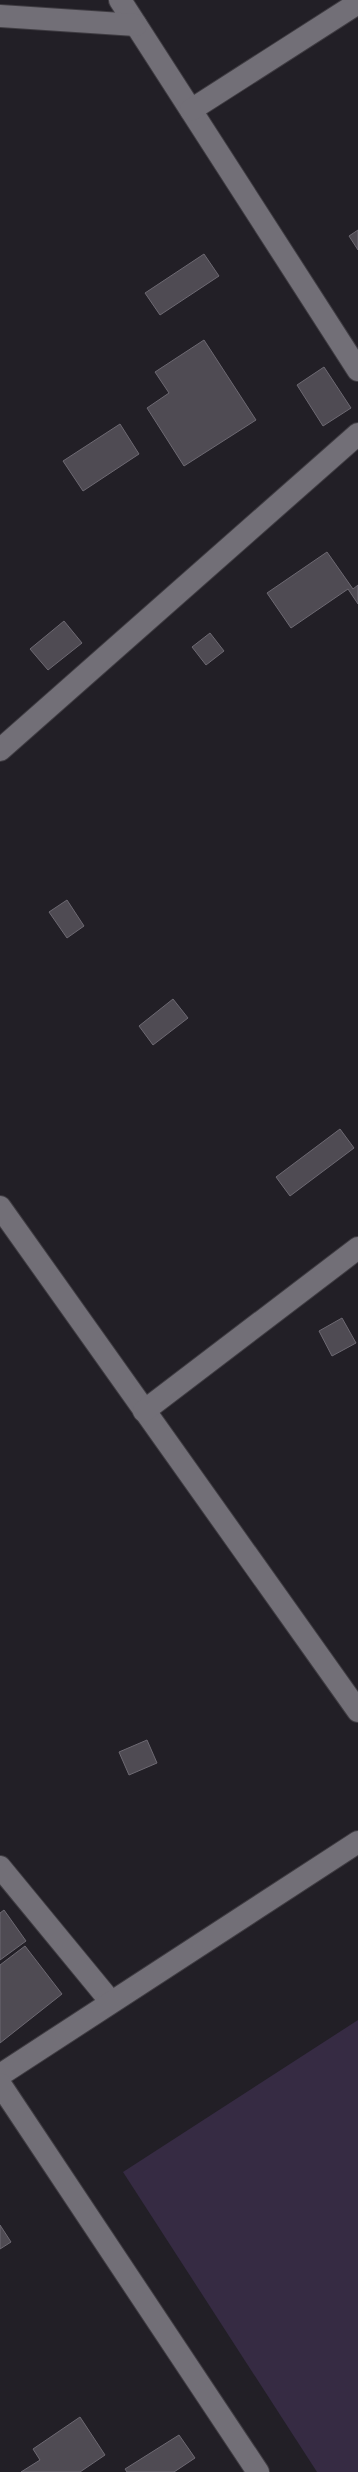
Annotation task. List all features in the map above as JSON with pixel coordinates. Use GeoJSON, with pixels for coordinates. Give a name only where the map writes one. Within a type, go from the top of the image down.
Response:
{"type":"FeatureCollection","features":[{"type":"Feature","properties":{"kind":"street"},"geometry":{"type":"LineString","coordinates":[[120,0],[358,370]]}},
{"type":"Feature","properties":{"kind":"street"},"geometry":{"type":"LineString","coordinates":[[191,110],[358,3]]}},
{"type":"Feature","properties":{"kind":"street"},"geometry":{"type":"LineString","coordinates":[[0,16],[136,25]]}},
{"type":"Feature","properties":{"kind":"street"},"geometry":{"type":"LineString","coordinates":[[0,750],[358,434]]}},
{"type":"Feature","properties":{"kind":"street"},"geometry":{"type":"LineString","coordinates":[[0,1207],[358,1711]]}},
{"type":"Feature","properties":{"kind":"street"},"geometry":{"type":"LineString","coordinates":[[144,1411],[358,1248]]}},
{"type":"Feature","properties":{"kind":"street"},"geometry":{"type":"LineString","coordinates":[[0,2075],[358,1842]]}},
{"type":"Feature","properties":{"kind":"street"},"geometry":{"type":"LineString","coordinates":[[0,1867],[111,2002]]}},
{"type":"Feature","properties":{"kind":"street"},"geometry":{"type":"LineString","coordinates":[[0,2084],[257,2472]]}},
{"type":"Feature","properties":{"kind":"shaded area"},"geometry":{"type":"Polygon","coordinates":[[[358,2020],[358,2472],[317,2472],[123,2172],[358,2020]]]}},
{"type":"Feature","properties":{"kind":"building"},"geometry":{"type":"Polygon","coordinates":[[[358,230],[358,250],[349,236],[358,230]]]}},
{"type":"Feature","properties":{"kind":"building"},"geometry":{"type":"Polygon","coordinates":[[[204,254],[219,276],[160,315],[145,293],[204,254]]]}},
{"type":"Feature","properties":{"kind":"building"},"geometry":{"type":"Polygon","coordinates":[[[204,340],[256,420],[184,466],[147,408],[169,393],[155,372],[204,340]]]}},
{"type":"Feature","properties":{"kind":"building"},"geometry":{"type":"Polygon","coordinates":[[[324,367],[351,408],[323,426],[297,385],[324,367]]]}},
{"type":"Feature","properties":{"kind":"building"},"geometry":{"type":"Polygon","coordinates":[[[120,424],[139,454],[83,491],[63,461],[120,424]]]}},
{"type":"Feature","properties":{"kind":"building"},"geometry":{"type":"Polygon","coordinates":[[[327,552],[353,589],[358,585],[358,604],[348,589],[291,628],[267,593],[327,552]]]}},
{"type":"Feature","properties":{"kind":"building"},"geometry":{"type":"Polygon","coordinates":[[[64,621],[82,643],[48,670],[30,649],[64,621]]]}},
{"type":"Feature","properties":{"kind":"building"},"geometry":{"type":"Polygon","coordinates":[[[210,633],[224,651],[206,665],[192,647],[210,633]]]}},
{"type":"Feature","properties":{"kind":"building"},"geometry":{"type":"Polygon","coordinates":[[[67,900],[84,926],[67,938],[49,912],[67,900]]]}},
{"type":"Feature","properties":{"kind":"building"},"geometry":{"type":"Polygon","coordinates":[[[173,999],[188,1018],[153,1045],[139,1026],[173,999]]]}},
{"type":"Feature","properties":{"kind":"building"},"geometry":{"type":"Polygon","coordinates":[[[340,1129],[354,1148],[290,1196],[276,1177],[340,1129]]]}},
{"type":"Feature","properties":{"kind":"building"},"geometry":{"type":"Polygon","coordinates":[[[342,1318],[356,1343],[332,1356],[319,1331],[342,1318]]]}},
{"type":"Feature","properties":{"kind":"building"},"geometry":{"type":"Polygon","coordinates":[[[147,1740],[157,1763],[129,1775],[119,1752],[147,1740]]]}},
{"type":"Feature","properties":{"kind":"building"},"geometry":{"type":"Polygon","coordinates":[[[4,1910],[26,1941],[0,1960],[0,1913],[4,1910]]]}},
{"type":"Feature","properties":{"kind":"building"},"geometry":{"type":"Polygon","coordinates":[[[25,1946],[62,1994],[0,2043],[0,1965],[25,1946]]]}},
{"type":"Feature","properties":{"kind":"building"},"geometry":{"type":"Polygon","coordinates":[[[0,2225],[11,2242],[0,2249],[0,2225]]]}},
{"type":"Feature","properties":{"kind":"building"},"geometry":{"type":"Polygon","coordinates":[[[80,2417],[105,2455],[80,2472],[21,2472],[40,2460],[33,2449],[80,2417]]]}},
{"type":"Feature","properties":{"kind":"building"},"geometry":{"type":"Polygon","coordinates":[[[179,2435],[195,2458],[174,2472],[127,2472],[125,2469],[179,2435]]]}}]}
